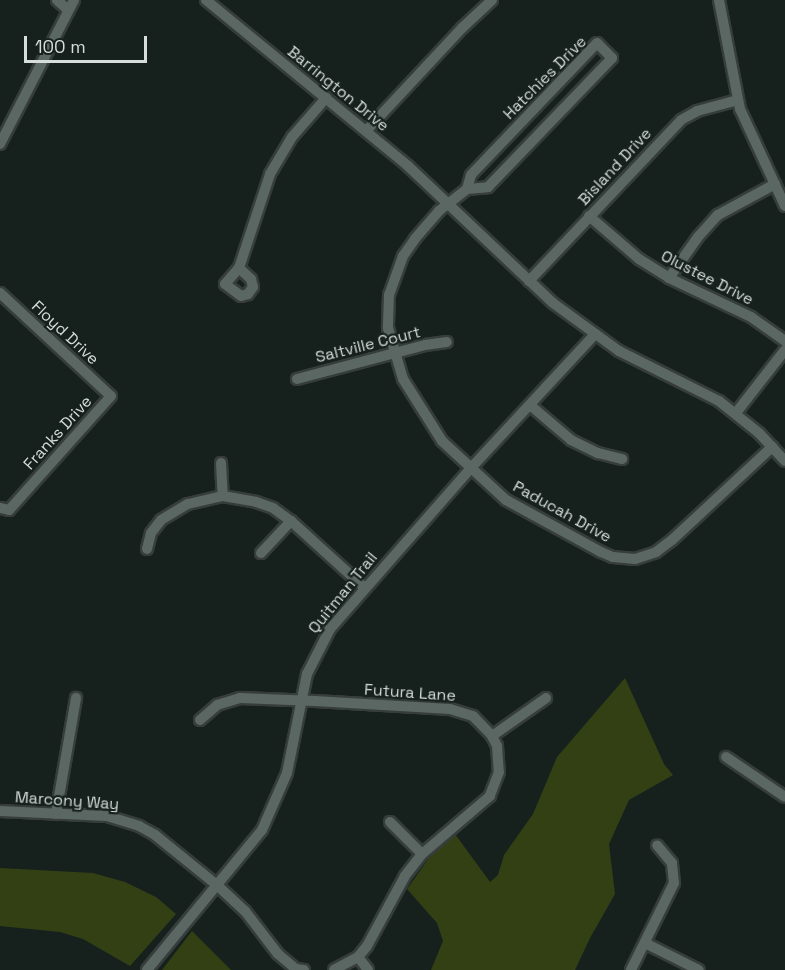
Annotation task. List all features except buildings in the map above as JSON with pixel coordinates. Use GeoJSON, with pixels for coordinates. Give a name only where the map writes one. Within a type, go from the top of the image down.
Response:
{"type":"FeatureCollection","features":[{"type":"Feature","properties":{"kind":"street"},"geometry":{"type":"LineString","coordinates":[[0,144],[71,5],[57,0]]}},
{"type":"Feature","properties":{"kind":"street","name":"Barrington Drive"},"geometry":{"type":"LineString","coordinates":[[206,0],[366,131],[449,203],[529,281],[594,335],[643,364],[702,391],[736,413],[785,461]]}},
{"type":"Feature","properties":{"kind":"street"},"geometry":{"type":"LineString","coordinates":[[366,131],[462,28],[492,0]]}},
{"type":"Feature","properties":{"kind":"street"},"geometry":{"type":"LineString","coordinates":[[719,0],[738,100],[785,206]]}},
{"type":"Feature","properties":{"kind":"street","name":"Hatchies Drive"},"geometry":{"type":"LineString","coordinates":[[449,203],[467,189],[488,187],[612,58],[597,43],[471,175],[467,189]]}},
{"type":"Feature","properties":{"kind":"street"},"geometry":{"type":"LineString","coordinates":[[239,268],[252,279],[253,287],[248,294],[241,296],[225,284],[239,268],[276,161],[292,137],[326,98]]}},
{"type":"Feature","properties":{"kind":"street","name":"Bisland Drive"},"geometry":{"type":"LineString","coordinates":[[529,281],[681,120],[697,111],[738,100]]}},
{"type":"Feature","properties":{"kind":"street"},"geometry":{"type":"LineString","coordinates":[[669,278],[698,237],[718,215],[775,184]]}},
{"type":"Feature","properties":{"kind":"street","name":"Paducah Drive"},"geometry":{"type":"LineString","coordinates":[[449,203],[415,239],[395,274],[388,314],[394,353],[403,379],[442,441],[514,505],[600,552],[612,557],[635,559],[656,552],[672,540],[772,447]]}},
{"type":"Feature","properties":{"kind":"street","name":"Olustee Drive"},"geometry":{"type":"LineString","coordinates":[[589,216],[630,251],[669,278],[751,317],[785,341]]}},
{"type":"Feature","properties":{"kind":"street","name":"Floyd Drive"},"geometry":{"type":"LineString","coordinates":[[0,293],[110,395]]}},
{"type":"Feature","properties":{"kind":"street","name":"Quitman Trail"},"geometry":{"type":"LineString","coordinates":[[147,970],[252,843],[275,805],[287,773],[307,674],[321,642],[365,588],[471,468],[594,335]]}},
{"type":"Feature","properties":{"kind":"street","name":"Saltville Court"},"geometry":{"type":"LineString","coordinates":[[297,379],[394,353],[447,342]]}},
{"type":"Feature","properties":{"kind":"street"},"geometry":{"type":"LineString","coordinates":[[736,413],[785,350]]}},
{"type":"Feature","properties":{"kind":"street","name":"Franks Drive"},"geometry":{"type":"LineString","coordinates":[[0,508],[9,510],[110,395]]}},
{"type":"Feature","properties":{"kind":"street"},"geometry":{"type":"LineString","coordinates":[[530,405],[571,440],[598,453],[622,459]]}},
{"type":"Feature","properties":{"kind":"street"},"geometry":{"type":"LineString","coordinates":[[221,463],[223,496]]}},
{"type":"Feature","properties":{"kind":"street"},"geometry":{"type":"LineString","coordinates":[[147,549],[151,532],[161,520],[188,504],[223,496],[256,502],[273,508],[291,521],[365,588]]}},
{"type":"Feature","properties":{"kind":"street"},"geometry":{"type":"LineString","coordinates":[[261,553],[291,521]]}},
{"type":"Feature","properties":{"kind":"street"},"geometry":{"type":"LineString","coordinates":[[56,814],[76,698]]}},
{"type":"Feature","properties":{"kind":"street"},"geometry":{"type":"LineString","coordinates":[[334,970],[358,957],[405,876],[422,854],[490,796],[499,772],[497,746],[492,736],[546,698]]}},
{"type":"Feature","properties":{"kind":"street","name":"Futura Lane"},"geometry":{"type":"LineString","coordinates":[[200,720],[217,705],[233,700],[302,701],[450,709],[473,717],[492,736]]}},
{"type":"Feature","properties":{"kind":"street"},"geometry":{"type":"LineString","coordinates":[[726,757],[785,797]]}},
{"type":"Feature","properties":{"kind":"street","name":"Marcony Way"},"geometry":{"type":"LineString","coordinates":[[0,811],[107,816],[126,820],[155,835],[218,886]]}},
{"type":"Feature","properties":{"kind":"street"},"geometry":{"type":"LineString","coordinates":[[390,822],[422,854]]}},
{"type":"Feature","properties":{"kind":"street"},"geometry":{"type":"LineString","coordinates":[[631,970],[674,883],[672,863],[657,845]]}},
{"type":"Feature","properties":{"kind":"street"},"geometry":{"type":"LineString","coordinates":[[218,886],[245,911],[278,954],[296,969],[304,970]]}},
{"type":"Feature","properties":{"kind":"street"},"geometry":{"type":"LineString","coordinates":[[645,942],[699,970]]}},
{"type":"Feature","properties":{"kind":"street"},"geometry":{"type":"LineString","coordinates":[[358,957],[368,970]]}},
{"type":"Feature","properties":{"kind":"green space"},"geometry":{"type":"Polygon","coordinates":[[[625,678],[664,764],[673,775],[629,800],[609,844],[615,894],[575,970],[431,970],[443,941],[437,923],[407,889],[429,858],[455,834],[490,882],[498,875],[504,855],[533,814],[557,757],[625,678]]]}},
{"type":"Feature","properties":{"kind":"green space"},"geometry":{"type":"Polygon","coordinates":[[[0,868],[93,873],[125,882],[156,897],[176,914],[130,966],[83,939],[60,932],[0,926],[0,868]]]}},
{"type":"Feature","properties":{"kind":"green space"},"geometry":{"type":"Polygon","coordinates":[[[192,931],[231,970],[162,970],[192,931]]]}}]}
